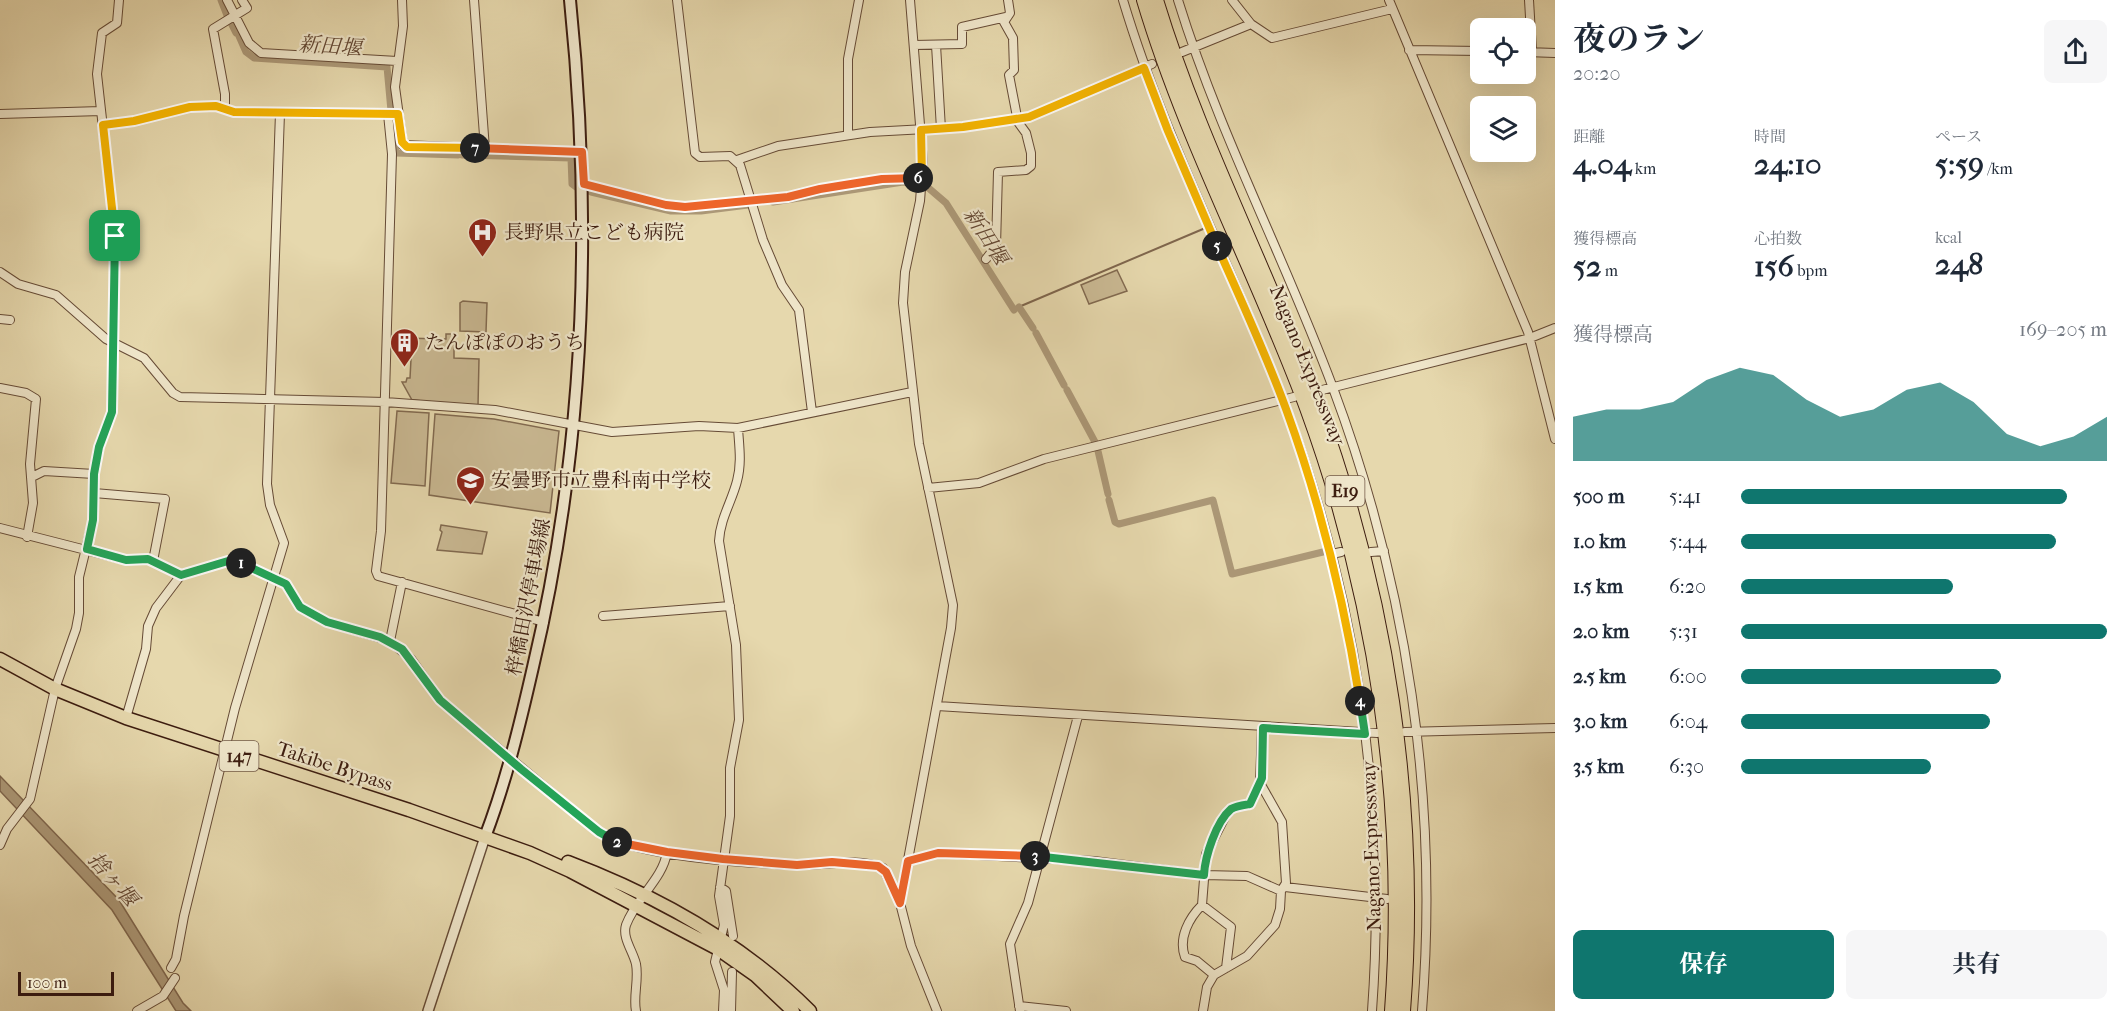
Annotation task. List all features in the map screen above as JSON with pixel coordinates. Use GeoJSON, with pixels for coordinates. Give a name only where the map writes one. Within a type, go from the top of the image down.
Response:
{"type":"FeatureCollection","features":[{"type":"Feature","properties":{"kind":"highway","name":"Nagano Expressway"},"geometry":{"type":"LineString","coordinates":[[1144,0],[1185,121],[1306,407],[1327,468],[1353,562],[1376,668],[1389,774],[1395,894],[1392,1011]]}},
{"type":"Feature","properties":{"kind":"highway","name":"Nagano Expressway"},"geometry":{"type":"LineString","coordinates":[[1156,0],[1196,118],[1317,404],[1364,560],[1386,666],[1400,774],[1406,896],[1403,1011]]}},
{"type":"Feature","properties":{"kind":"highway","name":"Takibe Bypass"},"geometry":{"type":"LineString","coordinates":[[0,659],[56,689],[126,718],[489,838],[550,855],[643,893],[750,957],[810,1011]]}},
{"type":"Feature","properties":{"kind":"highway","name":"Takibe Bypass"},"geometry":{"type":"LineString","coordinates":[[489,838],[570,871],[636,904],[724,941],[793,1011]]}},
{"type":"Feature","properties":{"kind":"main road","name":"梓橋田沢停車場線"},"geometry":{"type":"LineString","coordinates":[[489,838],[544,621],[561,525],[574,425],[582,303],[584,184],[570,0]]}},
{"type":"Feature","properties":{"kind":"street"},"geometry":{"type":"LineString","coordinates":[[0,845],[7,829],[28,803],[56,689],[78,622],[79,577],[92,531],[94,474],[99,447],[112,412],[115,236],[97,74],[99,41],[108,27],[117,22],[119,0]]}},
{"type":"Feature","properties":{"kind":"street"},"geometry":{"type":"LineString","coordinates":[[227,0],[249,43],[261,52],[397,62]]}},
{"type":"Feature","properties":{"kind":"street"},"geometry":{"type":"LineString","coordinates":[[225,109],[225,94],[212,34],[216,26],[247,8],[242,0]]}},
{"type":"Feature","properties":{"kind":"street"},"geometry":{"type":"LineString","coordinates":[[402,0],[403,26],[395,87],[402,142],[407,147],[582,152]]}},
{"type":"Feature","properties":{"kind":"street"},"geometry":{"type":"LineString","coordinates":[[474,0],[485,149]]}},
{"type":"Feature","properties":{"kind":"street"},"geometry":{"type":"LineString","coordinates":[[677,0],[695,153],[700,157],[724,155],[737,160],[778,146],[848,135],[883,130],[941,129],[1029,117],[1148,66]]}},
{"type":"Feature","properties":{"kind":"street"},"geometry":{"type":"LineString","coordinates":[[848,135],[848,59],[859,0]]}},
{"type":"Feature","properties":{"kind":"street"},"geometry":{"type":"LineString","coordinates":[[900,903],[937,706],[953,605],[928,488],[912,392],[903,287],[922,178],[921,130],[910,0]]}},
{"type":"Feature","properties":{"kind":"street"},"geometry":{"type":"LineString","coordinates":[[914,45],[962,44],[962,27],[1006,17],[1010,13],[1008,0]]}},
{"type":"Feature","properties":{"kind":"street"},"geometry":{"type":"LineString","coordinates":[[1123,0],[1187,179],[1283,400],[1332,554],[1348,626],[1365,734],[1376,898],[1372,1011]]}},
{"type":"Feature","properties":{"kind":"street"},"geometry":{"type":"LineString","coordinates":[[1178,0],[1224,131],[1333,387],[1365,482],[1384,551],[1401,628],[1416,732],[1424,815],[1426,901],[1422,1011]]}},
{"type":"Feature","properties":{"kind":"street"},"geometry":{"type":"LineString","coordinates":[[1232,0],[1251,24],[1272,38],[1392,9]]}},
{"type":"Feature","properties":{"kind":"street"},"geometry":{"type":"LineString","coordinates":[[1389,0],[1530,338],[1555,439]]}},
{"type":"Feature","properties":{"kind":"street"},"geometry":{"type":"LineString","coordinates":[[1529,0],[1529,18]]}},
{"type":"Feature","properties":{"kind":"street"},"geometry":{"type":"LineString","coordinates":[[986,259],[996,246],[998,172],[1026,170],[1031,166],[1026,133],[1018,118],[1009,75],[1014,70],[1013,38],[1006,30],[1006,17]]}},
{"type":"Feature","properties":{"kind":"street"},"geometry":{"type":"LineString","coordinates":[[1182,52],[1251,24]]}},
{"type":"Feature","properties":{"kind":"street"},"geometry":{"type":"LineString","coordinates":[[936,45],[941,129]]}},
{"type":"Feature","properties":{"kind":"street"},"geometry":{"type":"LineString","coordinates":[[1409,50],[1470,51]]}},
{"type":"Feature","properties":{"kind":"street"},"geometry":{"type":"LineString","coordinates":[[1536,52],[1555,53]]}},
{"type":"Feature","properties":{"kind":"street"},"geometry":{"type":"LineString","coordinates":[[103,125],[134,121],[190,107],[216,106],[234,112],[398,114]]}},
{"type":"Feature","properties":{"kind":"street"},"geometry":{"type":"LineString","coordinates":[[0,114],[101,111]]}},
{"type":"Feature","properties":{"kind":"street"},"geometry":{"type":"LineString","coordinates":[[171,968],[176,960],[184,916],[224,752],[284,543],[268,494],[280,113]]}},
{"type":"Feature","properties":{"kind":"street"},"geometry":{"type":"LineString","coordinates":[[388,114],[392,154],[381,531],[376,571],[378,576],[544,621]]}},
{"type":"Feature","properties":{"kind":"street"},"geometry":{"type":"LineString","coordinates":[[737,160],[782,285],[799,310],[812,412]]}},
{"type":"Feature","properties":{"kind":"street"},"geometry":{"type":"LineString","coordinates":[[584,184],[676,207],[788,197],[820,189],[882,179],[922,178]]}},
{"type":"Feature","properties":{"kind":"street"},"geometry":{"type":"LineString","coordinates":[[0,272],[18,284],[56,295],[113,344],[144,358],[177,396],[385,402],[495,410],[612,432],[699,426],[738,428],[912,392]]}},
{"type":"Feature","properties":{"kind":"street"},"geometry":{"type":"LineString","coordinates":[[0,319],[10,320]]}},
{"type":"Feature","properties":{"kind":"street"},"geometry":{"type":"LineString","coordinates":[[1322,390],[1530,338],[1555,328]]}},
{"type":"Feature","properties":{"kind":"street"},"geometry":{"type":"LineString","coordinates":[[0,388],[26,393],[36,399],[30,449],[33,502],[27,537]]}},
{"type":"Feature","properties":{"kind":"street"},"geometry":{"type":"LineString","coordinates":[[928,488],[979,483],[1044,459],[1294,397]]}},
{"type":"Feature","properties":{"kind":"street"},"geometry":{"type":"LineString","coordinates":[[723,1011],[723,986],[715,969],[724,941],[720,887],[730,816],[730,768],[739,720],[736,645],[719,541],[720,529],[738,479],[741,460],[738,428]]}},
{"type":"Feature","properties":{"kind":"street"},"geometry":{"type":"LineString","coordinates":[[32,477],[44,471],[94,474]]}},
{"type":"Feature","properties":{"kind":"street"},"geometry":{"type":"LineString","coordinates":[[94,494],[165,499],[153,561]]}},
{"type":"Feature","properties":{"kind":"street"},"geometry":{"type":"LineString","coordinates":[[0,528],[27,537],[87,549],[126,560],[153,561],[181,575]]}},
{"type":"Feature","properties":{"kind":"street"},"geometry":{"type":"LineString","coordinates":[[1371,552],[1384,551]]}},
{"type":"Feature","properties":{"kind":"street"},"geometry":{"type":"LineString","coordinates":[[1332,554],[1341,552]]}},
{"type":"Feature","properties":{"kind":"street"},"geometry":{"type":"LineString","coordinates":[[126,718],[146,649],[148,626],[156,608],[181,575],[233,561],[274,577],[290,588],[300,607],[327,622],[390,642],[411,659],[440,700],[610,839],[628,846],[723,859],[797,865],[832,862],[878,866],[886,872],[900,903],[911,946],[937,1011]]}},
{"type":"Feature","properties":{"kind":"street"},"geometry":{"type":"LineString","coordinates":[[390,642],[402,582]]}},
{"type":"Feature","properties":{"kind":"street"},"geometry":{"type":"LineString","coordinates":[[603,616],[730,606]]}},
{"type":"Feature","properties":{"kind":"street"},"geometry":{"type":"LineString","coordinates":[[937,706],[1263,728],[1377,733]]}},
{"type":"Feature","properties":{"kind":"street"},"geometry":{"type":"LineString","coordinates":[[1066,1011],[1020,1009],[1010,945],[1028,903],[1078,716]]}},
{"type":"Feature","properties":{"kind":"street"},"geometry":{"type":"LineString","coordinates":[[1214,975],[1197,961],[1185,957],[1183,951],[1185,934],[1192,918],[1202,905],[1206,854],[1226,815],[1233,808],[1250,804],[1260,783],[1263,728]]}},
{"type":"Feature","properties":{"kind":"street"},"geometry":{"type":"LineString","coordinates":[[1405,732],[1555,728]]}},
{"type":"Feature","properties":{"kind":"street"},"geometry":{"type":"LineString","coordinates":[[1203,1011],[1207,987],[1214,975],[1247,956],[1275,925],[1280,909],[1283,889],[1282,822],[1260,783]]}},
{"type":"Feature","properties":{"kind":"street"},"geometry":{"type":"LineString","coordinates":[[428,1011],[489,838]]}},
{"type":"Feature","properties":{"kind":"street"},"geometry":{"type":"LineString","coordinates":[[636,1011],[636,964],[625,934],[636,904],[663,869],[667,852]]}},
{"type":"Feature","properties":{"kind":"street"},"geometry":{"type":"LineString","coordinates":[[908,861],[938,853],[1039,857],[1204,875],[1247,876],[1283,889],[1387,899]]}},
{"type":"Feature","properties":{"kind":"street"},"geometry":{"type":"LineString","coordinates":[[1416,900],[1426,901]]}},
{"type":"Feature","properties":{"kind":"street"},"geometry":{"type":"LineString","coordinates":[[1202,905],[1231,927],[1227,968]]}},
{"type":"Feature","properties":{"kind":"street"},"geometry":{"type":"LineString","coordinates":[[731,1011],[732,972]]}},
{"type":"Feature","properties":{"kind":"street"},"geometry":{"type":"LineString","coordinates":[[137,1011],[165,994],[173,980]]}},
{"type":"Feature","properties":{"kind":"shaded area"},"geometry":{"type":"Polygon","coordinates":[[[1117,270],[1127,291],[1089,304],[1081,285],[1117,270]]]}},
{"type":"Feature","properties":{"kind":"shaded area"},"geometry":{"type":"Polygon","coordinates":[[[463,301],[487,303],[486,332],[460,331],[460,303],[463,301]]]}},
{"type":"Feature","properties":{"kind":"shaded area"},"geometry":{"type":"Polygon","coordinates":[[[446,334],[454,334],[454,358],[479,359],[478,406],[412,400],[402,382],[410,378],[411,359],[402,359],[402,338],[446,339],[446,334]]]}},
{"type":"Feature","properties":{"kind":"shaded area"},"geometry":{"type":"Polygon","coordinates":[[[397,411],[429,413],[425,486],[391,483],[397,411]]]}},
{"type":"Feature","properties":{"kind":"shaded area"},"geometry":{"type":"Polygon","coordinates":[[[435,414],[494,419],[559,431],[550,513],[429,495],[435,414]]]}},
{"type":"Feature","properties":{"kind":"shaded area"},"geometry":{"type":"Polygon","coordinates":[[[441,525],[487,532],[482,554],[437,550],[442,532],[441,525]]]}},
{"type":"Feature","properties":{"kind":"shaded area"},"geometry":{"type":"Polygon","coordinates":[[[0,776],[119,900],[183,1003],[191,1011],[176,1011],[112,910],[0,791],[0,776]]]}},
{"type":"Feature","properties":{"kind":"waterway","name":"新田堰"},"geometry":{"type":"LineString","coordinates":[[221,0],[228,18]]}},
{"type":"Feature","properties":{"kind":"waterway","name":"新田堰"},"geometry":{"type":"LineString","coordinates":[[231,23],[236,33]]}},
{"type":"Feature","properties":{"kind":"waterway","name":"新田堰"},"geometry":{"type":"LineString","coordinates":[[239,36],[246,52],[254,58],[387,67],[391,111]]}},
{"type":"Feature","properties":{"kind":"waterway","name":"新田堰"},"geometry":{"type":"LineString","coordinates":[[392,121],[396,153],[458,155]]}},
{"type":"Feature","properties":{"kind":"waterway","name":"新田堰"},"geometry":{"type":"LineString","coordinates":[[462,155],[571,158],[572,184],[576,187]]}},
{"type":"Feature","properties":{"kind":"waterway","name":"新田堰"},"geometry":{"type":"LineString","coordinates":[[773,202],[903,182],[919,183]]}},
{"type":"Feature","properties":{"kind":"waterway","name":"新田堰"},"geometry":{"type":"LineString","coordinates":[[925,185],[946,203],[1014,310]]}},
{"type":"Feature","properties":{"kind":"waterway","name":"新田堰"},"geometry":{"type":"LineString","coordinates":[[591,192],[671,211],[701,211],[748,205]]}},
{"type":"Feature","properties":{"kind":"waterway"},"geometry":{"type":"LineString","coordinates":[[1021,306],[1203,229]]}},
{"type":"Feature","properties":{"kind":"waterway"},"geometry":{"type":"LineString","coordinates":[[1019,307],[1033,328]]}},
{"type":"Feature","properties":{"kind":"waterway"},"geometry":{"type":"LineString","coordinates":[[1036,333],[1064,385]]}},
{"type":"Feature","properties":{"kind":"waterway"},"geometry":{"type":"LineString","coordinates":[[1067,390],[1095,442]]}},
{"type":"Feature","properties":{"kind":"waterway"},"geometry":{"type":"LineString","coordinates":[[1098,451],[1108,494]]}},
{"type":"Feature","properties":{"kind":"waterway"},"geometry":{"type":"LineString","coordinates":[[1109,500],[1115,522],[1119,524],[1213,500],[1232,574],[1327,551]]}},
{"type":"Feature","properties":{"kind":"place","name":"長野県立こども病院"},"geometry":{"type":"Point","coordinates":[483,258]}},
{"type":"Feature","properties":{"kind":"place","name":"たんぽぽのおうち"},"geometry":{"type":"Point","coordinates":[404,368]}},
{"type":"Feature","properties":{"kind":"place","name":"安曇野市立豊科南中学校"},"geometry":{"type":"Point","coordinates":[470,506]}},
{"type":"Feature","properties":{"kind":"route"},"geometry":{"type":"LineString","coordinates":[[1144,68],[1187,179],[1283,400],[1300,450],[1332,554],[1348,626],[1365,734],[1263,728],[1262,778],[1253,801],[1250,804],[1233,808],[1226,815],[1206,854],[1204,875],[1094,861],[1058,860],[1023,855],[966,856],[938,853],[908,861],[900,903],[886,872],[878,866],[832,862],[797,865],[723,859],[620,843],[599,832],[440,700],[402,649],[380,637],[338,627],[300,607],[290,588],[274,577],[238,561],[201,568],[181,575],[148,559],[126,560],[87,549],[92,531],[94,474],[99,447],[112,412],[115,236],[103,125],[134,121],[190,107],[216,106],[234,112],[398,114],[402,142],[407,147],[582,152],[584,184],[666,205],[694,207],[750,199],[788,197],[820,189],[882,179],[922,178],[921,130],[963,127],[1029,117],[1144,68]]}},
{"type":"Feature","properties":{"kind":"water label","name":"捨ヶ堰"},"geometry":{"type":"Point","coordinates":[113,879]}}]}
